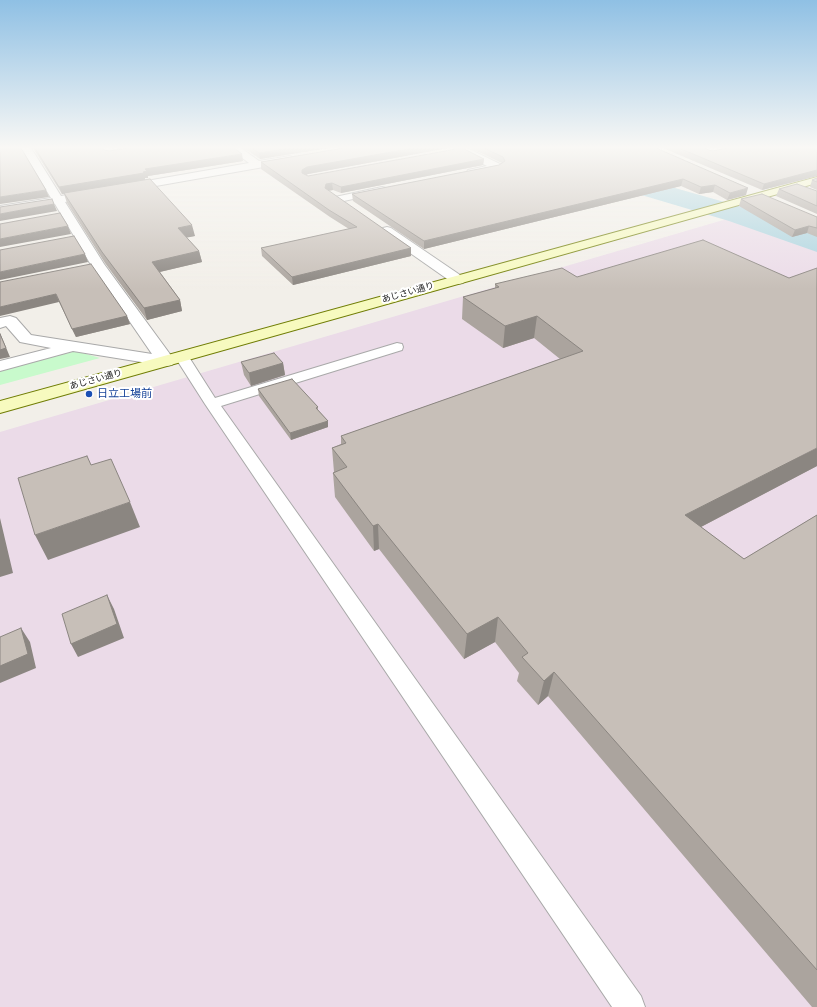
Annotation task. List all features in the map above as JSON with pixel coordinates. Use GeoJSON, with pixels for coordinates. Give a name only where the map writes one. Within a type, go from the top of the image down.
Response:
{"type":"FeatureCollection","features":[{"type":"Feature","properties":{"kind":"street"},"geometry":{"type":"LineString","coordinates":[[56,195],[98,265],[166,361]]}},
{"type":"Feature","properties":{"kind":"street"},"geometry":{"type":"LineString","coordinates":[[0,210],[82,195]]}},
{"type":"Feature","properties":{"kind":"street"},"geometry":{"type":"LineString","coordinates":[[332,195],[352,208]]}},
{"type":"Feature","properties":{"kind":"street"},"geometry":{"type":"LineString","coordinates":[[339,199],[358,195]]}},
{"type":"Feature","properties":{"kind":"street"},"geometry":{"type":"LineString","coordinates":[[760,195],[775,202]]}},
{"type":"Feature","properties":{"kind":"street","name":"あじさい通り"},"geometry":{"type":"LineString","coordinates":[[0,407],[760,195]]}},
{"type":"Feature","properties":{"kind":"street"},"geometry":{"type":"LineString","coordinates":[[53,217],[68,214]]}},
{"type":"Feature","properties":{"kind":"street"},"geometry":{"type":"LineString","coordinates":[[379,226],[458,280]]}},
{"type":"Feature","properties":{"kind":"street"},"geometry":{"type":"LineString","coordinates":[[66,240],[81,237]]}},
{"type":"Feature","properties":{"kind":"street"},"geometry":{"type":"LineString","coordinates":[[83,268],[98,265]]}},
{"type":"Feature","properties":{"kind":"street"},"geometry":{"type":"LineString","coordinates":[[0,323],[10,321],[26,339],[166,361]]}},
{"type":"Feature","properties":{"kind":"street"},"geometry":{"type":"LineString","coordinates":[[0,366],[75,347]]}},
{"type":"Feature","properties":{"kind":"lane"},"geometry":{"type":"LineString","coordinates":[[212,404],[397,347]]}},
{"type":"Feature","properties":{"kind":"lane"},"geometry":{"type":"LineString","coordinates":[[182,357],[212,404],[630,1007]]}},
{"type":"Feature","properties":{"kind":"shaded area"},"geometry":{"type":"Polygon","coordinates":[[[737,216],[817,241],[817,1007],[0,1007],[0,432],[737,216]]]}},
{"type":"Feature","properties":{"kind":"green space"},"geometry":{"type":"Polygon","coordinates":[[[76,351],[100,358],[0,385],[0,371],[76,351]]]}},
{"type":"Feature","properties":{"kind":"building"},"geometry":{"type":"Polygon","coordinates":[[[0,195],[13,195],[0,197],[0,195]]]}},
{"type":"Feature","properties":{"kind":"building"},"geometry":{"type":"Polygon","coordinates":[[[65,195],[165,195],[192,225],[178,228],[199,251],[152,262],[180,300],[144,308],[102,252],[65,195]]]}},
{"type":"Feature","properties":{"kind":"building"},"geometry":{"type":"Polygon","coordinates":[[[308,195],[335,195],[411,248],[292,277],[261,248],[357,227],[308,195]]]}},
{"type":"Feature","properties":{"kind":"building"},"geometry":{"type":"Polygon","coordinates":[[[354,195],[616,195],[424,241],[354,195]]]}},
{"type":"Feature","properties":{"kind":"building"},"geometry":{"type":"Polygon","coordinates":[[[764,195],[817,217],[817,228],[809,226],[795,230],[741,199],[764,195]]]}},
{"type":"Feature","properties":{"kind":"building"},"geometry":{"type":"Polygon","coordinates":[[[792,195],[817,195],[817,206],[792,195]]]}},
{"type":"Feature","properties":{"kind":"building"},"geometry":{"type":"Polygon","coordinates":[[[52,199],[54,204],[0,214],[0,207],[52,199]]]}},
{"type":"Feature","properties":{"kind":"building"},"geometry":{"type":"Polygon","coordinates":[[[60,213],[68,226],[0,239],[0,224],[60,213]]]}},
{"type":"Feature","properties":{"kind":"building"},"geometry":{"type":"Polygon","coordinates":[[[74,236],[85,254],[0,272],[0,250],[74,236]]]}},
{"type":"Feature","properties":{"kind":"building"},"geometry":{"type":"Polygon","coordinates":[[[703,240],[789,278],[817,268],[817,448],[685,515],[744,559],[817,515],[817,970],[554,672],[544,681],[522,657],[528,653],[498,617],[467,634],[378,524],[373,526],[333,473],[347,467],[332,448],[346,443],[341,436],[583,351],[537,316],[505,326],[463,297],[499,287],[495,284],[562,268],[577,277],[703,240]]]}},
{"type":"Feature","properties":{"kind":"building"},"geometry":{"type":"Polygon","coordinates":[[[91,264],[127,316],[72,329],[56,294],[0,307],[0,282],[91,264]]]}},
{"type":"Feature","properties":{"kind":"building"},"geometry":{"type":"Polygon","coordinates":[[[0,334],[6,348],[0,350],[0,334]]]}},
{"type":"Feature","properties":{"kind":"building"},"geometry":{"type":"Polygon","coordinates":[[[274,353],[283,363],[249,373],[241,362],[274,353]]]}},
{"type":"Feature","properties":{"kind":"building"},"geometry":{"type":"Polygon","coordinates":[[[292,379],[318,407],[316,408],[328,421],[290,433],[258,389],[292,379]]]}},
{"type":"Feature","properties":{"kind":"building"},"geometry":{"type":"Polygon","coordinates":[[[87,456],[91,465],[111,459],[130,502],[35,535],[18,478],[87,456]]]}},
{"type":"Feature","properties":{"kind":"building"},"geometry":{"type":"Polygon","coordinates":[[[107,595],[117,624],[71,644],[62,614],[107,595]]]}},
{"type":"Feature","properties":{"kind":"building"},"geometry":{"type":"Polygon","coordinates":[[[21,628],[28,654],[0,666],[0,637],[21,628]]]}},
{"type":"Feature","properties":{"kind":"waterway"},"geometry":{"type":"LineString","coordinates":[[670,195],[739,215],[817,243]]}},
{"type":"Feature","properties":{"kind":"place","name":"日立工場前"},"geometry":{"type":"Point","coordinates":[89,394]}}]}
